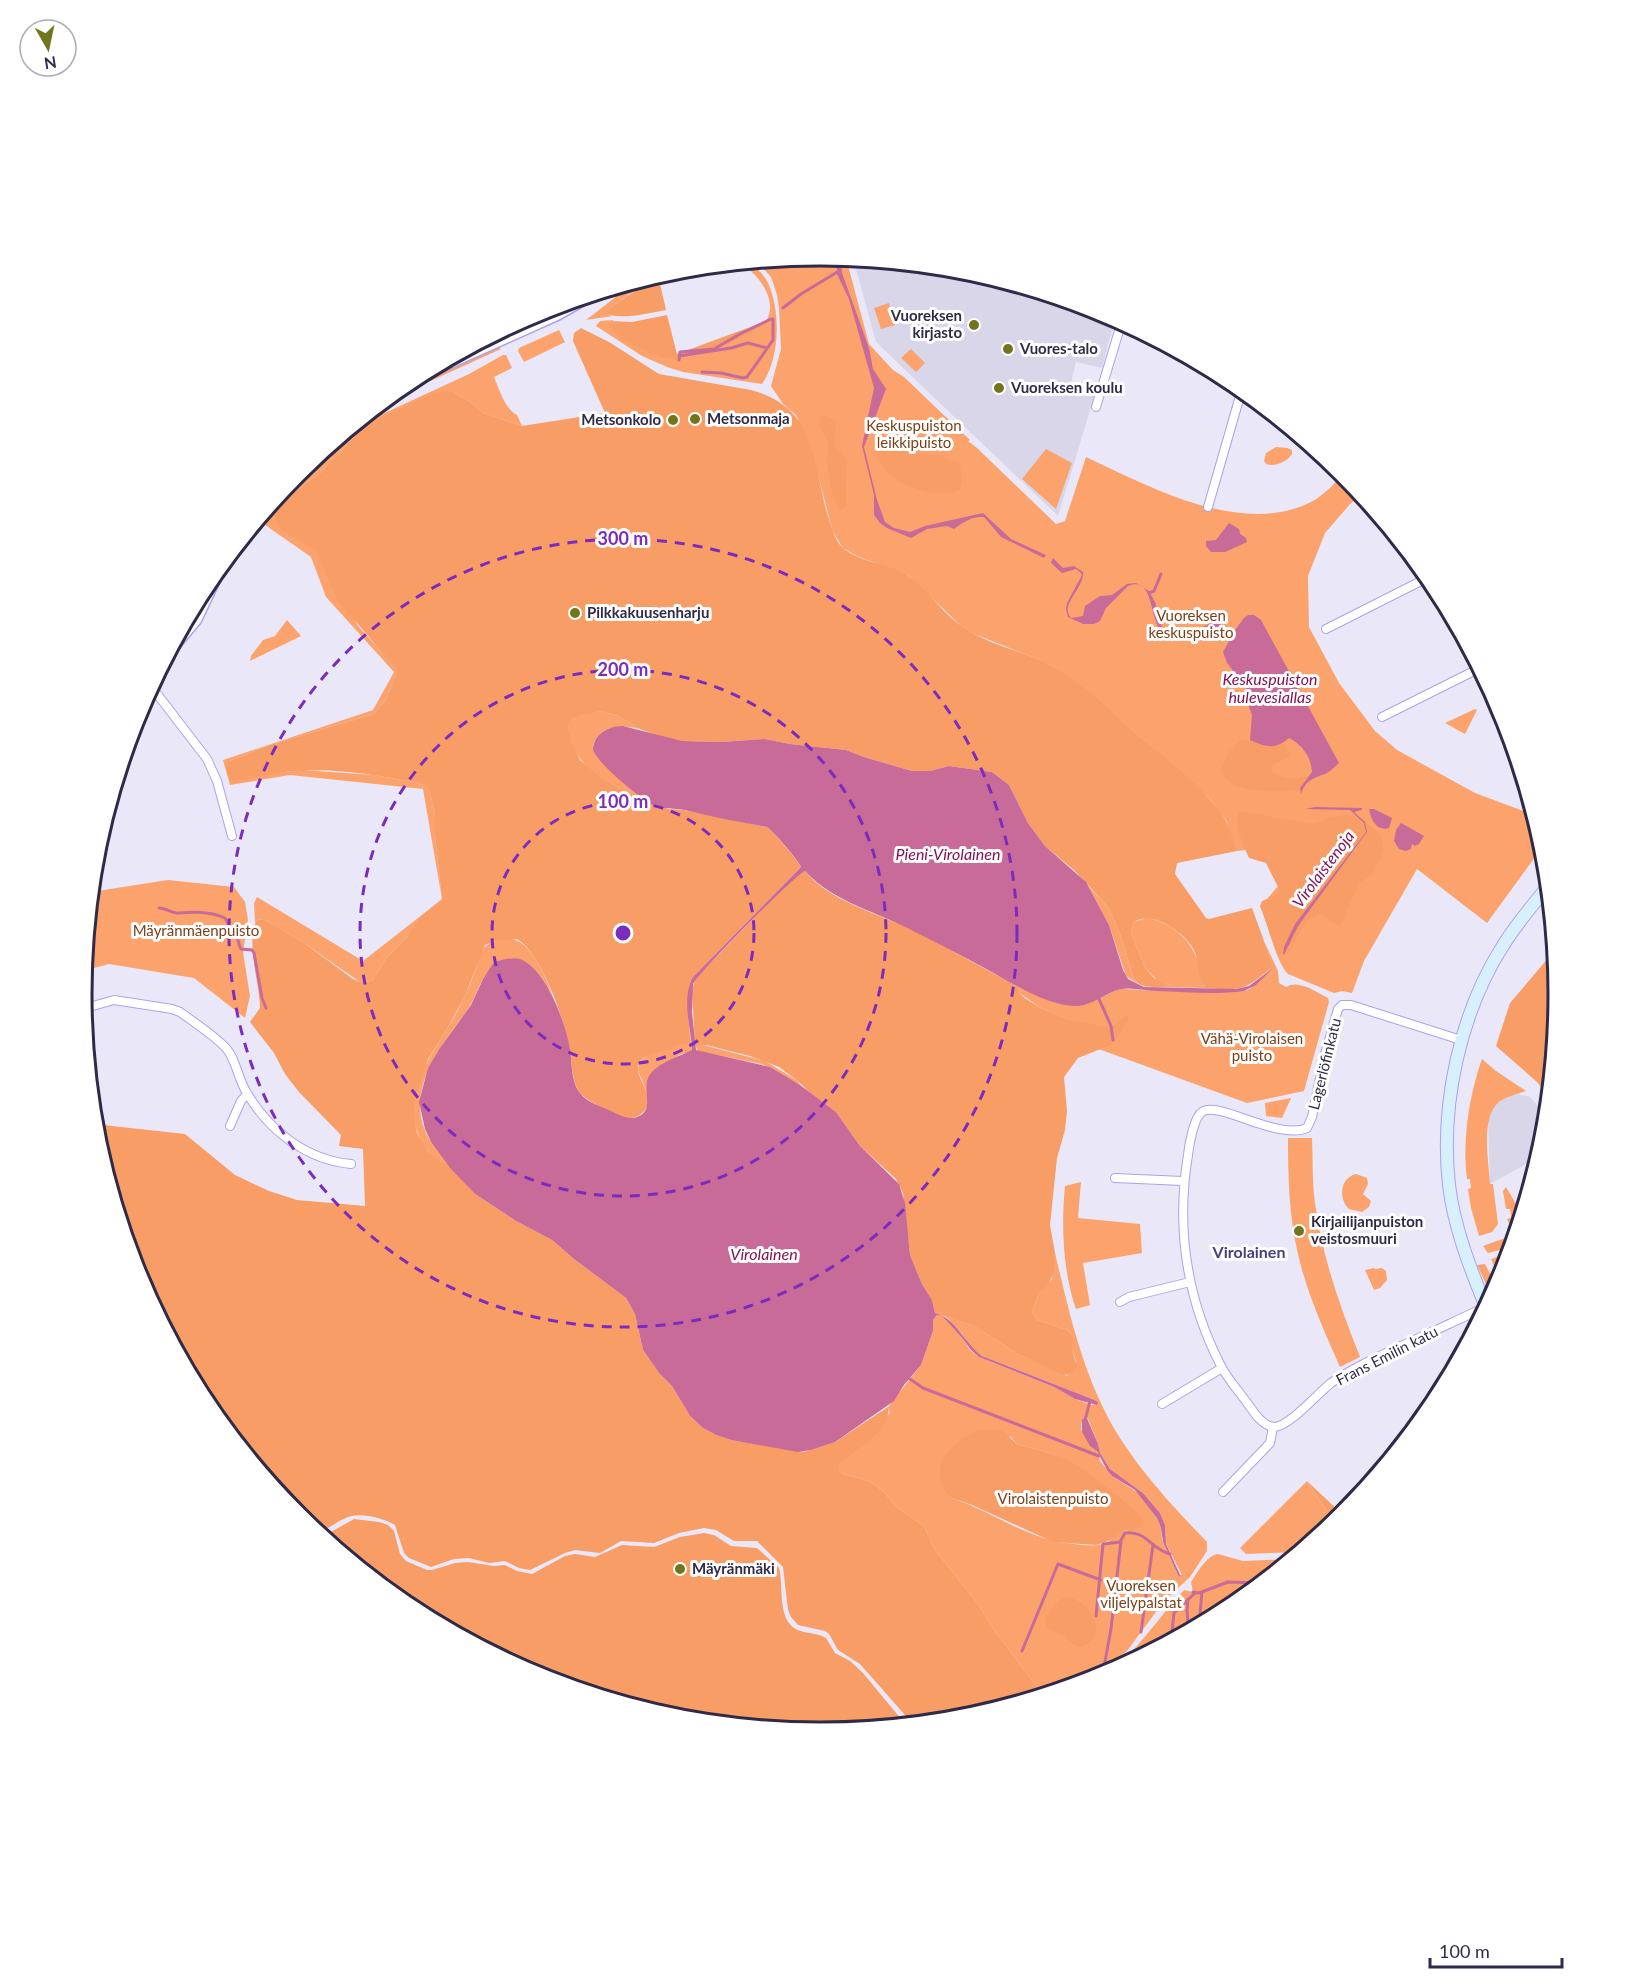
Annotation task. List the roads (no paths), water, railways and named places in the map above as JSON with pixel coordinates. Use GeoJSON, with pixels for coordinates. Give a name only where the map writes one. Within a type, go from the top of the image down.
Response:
{"type":"FeatureCollection","features":[{"type":"Feature","properties":{"kind":"main road"},"geometry":{"type":"LineString","coordinates":[[1482,1296],[1458,1229],[1449,1185],[1447,1149],[1449,1112],[1461,1040],[1484,982],[1504,944],[1541,895]]}},
{"type":"Feature","properties":{"kind":"street"},"geometry":{"type":"LineString","coordinates":[[507,337],[547,319]]}},
{"type":"Feature","properties":{"kind":"street"},"geometry":{"type":"LineString","coordinates":[[1096,407],[1119,330]]}},
{"type":"Feature","properties":{"kind":"street"},"geometry":{"type":"LineString","coordinates":[[1208,507],[1239,399]]}},
{"type":"Feature","properties":{"kind":"street"},"geometry":{"type":"LineString","coordinates":[[1326,629],[1420,581]]}},
{"type":"Feature","properties":{"kind":"street"},"geometry":{"type":"LineString","coordinates":[[1382,717],[1473,672]]}},
{"type":"Feature","properties":{"kind":"street"},"geometry":{"type":"LineString","coordinates":[[157,694],[207,759],[217,781],[232,836]]}},
{"type":"Feature","properties":{"kind":"street"},"geometry":{"type":"LineString","coordinates":[[92,1006],[114,1000],[180,1012],[226,1048],[247,1094],[289,1142],[324,1160],[351,1164]]}},
{"type":"Feature","properties":{"kind":"street","name":"Lagerlöfinkatu"},"geometry":{"type":"LineString","coordinates":[[1184,1181],[1196,1121],[1198,1115],[1206,1109],[1217,1110],[1268,1127],[1303,1130],[1309,1125],[1325,1054],[1338,1009],[1342,1005],[1351,1005],[1461,1040]]}},
{"type":"Feature","properties":{"kind":"street"},"geometry":{"type":"LineString","coordinates":[[230,1126],[241,1101],[247,1094]]}},
{"type":"Feature","properties":{"kind":"street"},"geometry":{"type":"LineString","coordinates":[[1115,1178],[1184,1181],[1182,1235],[1190,1282],[1206,1332],[1222,1368],[1261,1421],[1273,1427],[1270,1443],[1223,1492]]}},
{"type":"Feature","properties":{"kind":"street"},"geometry":{"type":"LineString","coordinates":[[1120,1302],[1129,1297],[1190,1282]]}},
{"type":"Feature","properties":{"kind":"street","name":"Frans Emilin katu"},"geometry":{"type":"LineString","coordinates":[[1273,1427],[1285,1424],[1315,1396],[1343,1375],[1475,1312]]}},
{"type":"Feature","properties":{"kind":"street"},"geometry":{"type":"LineString","coordinates":[[1162,1404],[1222,1368]]}},
{"type":"Feature","properties":{"kind":"water"},"geometry":{"type":"Polygon","coordinates":[[[837,266],[842,266],[869,348],[873,369],[886,389],[864,447],[885,522],[894,528],[910,532],[925,526],[983,513],[1011,539],[1046,555],[1044,558],[1001,537],[984,517],[971,519],[954,529],[947,526],[927,529],[911,538],[887,528],[874,515],[874,495],[862,446],[874,388],[849,299],[837,274],[837,266]]]}},
{"type":"Feature","properties":{"kind":"water"},"geometry":{"type":"Polygon","coordinates":[[[1229,523],[1239,529],[1247,542],[1225,552],[1211,552],[1206,546],[1206,541],[1216,540],[1229,523]]]}},
{"type":"Feature","properties":{"kind":"water"},"geometry":{"type":"Polygon","coordinates":[[[1053,558],[1063,568],[1074,566],[1083,572],[1083,578],[1068,607],[1071,618],[1083,616],[1085,606],[1100,596],[1112,595],[1127,584],[1136,583],[1149,591],[1155,602],[1161,625],[1168,634],[1174,637],[1185,636],[1213,622],[1222,614],[1225,616],[1221,635],[1204,630],[1182,640],[1167,637],[1160,630],[1145,589],[1138,585],[1128,586],[1106,608],[1100,621],[1094,624],[1083,624],[1068,617],[1066,609],[1082,575],[1076,569],[1062,573],[1051,563],[1053,558]]]}},
{"type":"Feature","properties":{"kind":"water","name":"Keskuspuiston hulevesiallas"},"geometry":{"type":"Polygon","coordinates":[[[1248,615],[1254,615],[1261,620],[1339,763],[1328,772],[1308,782],[1301,794],[1300,788],[1312,772],[1308,756],[1298,744],[1289,738],[1275,746],[1250,740],[1252,715],[1245,696],[1248,677],[1234,672],[1223,652],[1235,630],[1248,615]]]}},
{"type":"Feature","properties":{"kind":"water","name":"Virolainen"},"geometry":{"type":"Polygon","coordinates":[[[623,726],[682,741],[721,742],[765,739],[846,750],[912,771],[930,771],[949,766],[992,772],[1009,785],[1028,823],[1045,846],[1086,882],[1109,925],[1128,979],[1144,987],[1236,989],[1249,986],[1273,968],[1256,985],[1244,991],[1200,993],[1121,989],[1081,1006],[1064,1005],[1030,993],[934,941],[843,899],[829,891],[805,871],[748,924],[693,984],[692,1012],[696,1050],[770,1067],[800,1085],[836,1112],[860,1146],[899,1184],[905,1203],[910,1255],[922,1284],[932,1300],[935,1313],[942,1316],[937,1315],[933,1320],[933,1331],[921,1365],[894,1401],[835,1442],[811,1450],[798,1452],[731,1440],[703,1428],[690,1416],[672,1386],[659,1373],[643,1350],[635,1314],[626,1298],[552,1240],[516,1221],[475,1194],[451,1169],[431,1142],[425,1129],[419,1102],[428,1068],[471,1005],[494,962],[511,959],[520,959],[529,964],[538,973],[553,998],[570,1049],[573,1078],[583,1096],[594,1104],[624,1117],[637,1117],[643,1114],[647,1105],[646,1087],[649,1076],[662,1064],[692,1050],[687,1004],[689,986],[693,977],[801,867],[786,846],[767,827],[685,810],[657,807],[629,788],[610,771],[593,749],[598,736],[609,728],[623,726]]]}},
{"type":"Feature","properties":{"kind":"water"},"geometry":{"type":"Polygon","coordinates":[[[1315,807],[1362,808],[1354,812],[1365,822],[1367,832],[1298,926],[1284,955],[1284,947],[1295,924],[1366,832],[1364,823],[1350,810],[1305,809],[1315,807]]]}},
{"type":"Feature","properties":{"kind":"water"},"geometry":{"type":"Polygon","coordinates":[[[1369,809],[1374,809],[1392,818],[1389,828],[1378,827],[1369,809]]]}},
{"type":"Feature","properties":{"kind":"water"},"geometry":{"type":"Polygon","coordinates":[[[1401,823],[1424,836],[1419,844],[1415,846],[1412,844],[1411,849],[1406,851],[1399,849],[1394,841],[1396,830],[1401,823]]]}},
{"type":"Feature","properties":{"kind":"water","name":"Virolainen"},"geometry":{"type":"Polygon","coordinates":[[[942,1316],[955,1326],[982,1356],[1092,1399],[1098,1402],[1097,1405],[1075,1399],[1054,1387],[979,1357],[942,1316]]]}},
{"type":"Feature","properties":{"kind":"water"},"geometry":{"type":"Polygon","coordinates":[[[1086,1416],[1100,1453],[1110,1469],[1143,1493],[1160,1513],[1165,1525],[1166,1544],[1181,1577],[1163,1542],[1157,1518],[1135,1490],[1112,1476],[1097,1451],[1090,1446],[1082,1432],[1082,1420],[1086,1416]]]}},
{"type":"Feature","properties":{"kind":"waterway"},"geometry":{"type":"LineString","coordinates":[[783,308],[839,271]]}},
{"type":"Feature","properties":{"kind":"waterway"},"geometry":{"type":"LineString","coordinates":[[679,360],[680,352],[714,349],[771,319]]}},
{"type":"Feature","properties":{"kind":"waterway"},"geometry":{"type":"LineString","coordinates":[[702,372],[747,377],[773,340],[773,319]]}},
{"type":"Feature","properties":{"kind":"waterway"},"geometry":{"type":"LineString","coordinates":[[679,356],[748,343],[767,348]]}},
{"type":"Feature","properties":{"kind":"waterway"},"geometry":{"type":"LineString","coordinates":[[1149,593],[1154,591],[1161,574]]}},
{"type":"Feature","properties":{"kind":"waterway"},"geometry":{"type":"LineString","coordinates":[[159,908],[175,913],[207,913],[225,918],[237,937],[241,949],[252,950],[254,953],[266,1008]]}},
{"type":"Feature","properties":{"kind":"waterway"},"geometry":{"type":"LineString","coordinates":[[1099,999],[1111,1026],[1113,1040]]}},
{"type":"Feature","properties":{"kind":"waterway"},"geometry":{"type":"LineString","coordinates":[[910,1379],[923,1388],[1099,1456]]}},
{"type":"Feature","properties":{"kind":"waterway"},"geometry":{"type":"LineString","coordinates":[[1085,1420],[1090,1401]]}},
{"type":"Feature","properties":{"kind":"waterway"},"geometry":{"type":"LineString","coordinates":[[1096,1616],[1103,1544],[1120,1542],[1125,1533],[1133,1533],[1144,1537],[1157,1548],[1170,1554]]}},
{"type":"Feature","properties":{"kind":"waterway"},"geometry":{"type":"LineString","coordinates":[[1104,1664],[1121,1541]]}},
{"type":"Feature","properties":{"kind":"waterway"},"geometry":{"type":"LineString","coordinates":[[1141,1632],[1153,1545]]}},
{"type":"Feature","properties":{"kind":"waterway"},"geometry":{"type":"LineString","coordinates":[[1022,1651],[1058,1564],[1101,1580]]}},
{"type":"Feature","properties":{"kind":"waterway"},"geometry":{"type":"LineString","coordinates":[[1193,1592],[1199,1593],[1228,1582],[1249,1583]]}},
{"type":"Feature","properties":{"kind":"waterway"},"geometry":{"type":"LineString","coordinates":[[1200,1615],[1202,1592]]}},
{"type":"Feature","properties":{"kind":"waterway"},"geometry":{"type":"LineString","coordinates":[[1172,1631],[1174,1613],[1195,1593]]}},
{"type":"Feature","properties":{"kind":"waterway"},"geometry":{"type":"LineString","coordinates":[[1188,1599],[1188,1623]]}},
{"type":"Feature","properties":{"kind":"place","name":"Vuoreksen kirjasto"},"geometry":{"type":"Point","coordinates":[974,325]}},
{"type":"Feature","properties":{"kind":"place","name":"Vuores-talo"},"geometry":{"type":"Point","coordinates":[1008,349]}},
{"type":"Feature","properties":{"kind":"place","name":"Vuoreksen koulu"},"geometry":{"type":"Point","coordinates":[999,388]}},
{"type":"Feature","properties":{"kind":"place","name":"Metsonmaja"},"geometry":{"type":"Point","coordinates":[695,419]}},
{"type":"Feature","properties":{"kind":"place","name":"Metsonkolo"},"geometry":{"type":"Point","coordinates":[673,420]}},
{"type":"Feature","properties":{"kind":"place","name":"Pilkkakuusenharju"},"geometry":{"type":"Point","coordinates":[575,613]}},
{"type":"Feature","properties":{"kind":"place","name":"Kirjailijanpuiston veistosmuuri"},"geometry":{"type":"Point","coordinates":[1299,1231]}},
{"type":"Feature","properties":{"kind":"place","name":"Mäyränmäki"},"geometry":{"type":"Point","coordinates":[680,1569]}},
{"type":"Feature","properties":{"kind":"district","name":"Virolainen"},"geometry":{"type":"Point","coordinates":[1249,1252]}},
{"type":"Feature","properties":{"kind":"park label","name":"Keskuspuiston leikkipuisto"},"geometry":{"type":"Point","coordinates":[914,434]}},
{"type":"Feature","properties":{"kind":"park label","name":"Vuoreksen keskuspuisto"},"geometry":{"type":"Point","coordinates":[1191,624]}},
{"type":"Feature","properties":{"kind":"park label","name":"Mäyränmäenpuisto"},"geometry":{"type":"Point","coordinates":[196,931]}},
{"type":"Feature","properties":{"kind":"park label","name":"Vähä-Virolaisen puisto"},"geometry":{"type":"Point","coordinates":[1252,1048]}},
{"type":"Feature","properties":{"kind":"park label","name":"Virolaistenpuisto"},"geometry":{"type":"Point","coordinates":[1053,1499]}},
{"type":"Feature","properties":{"kind":"park label","name":"Vuoreksen viljelypalstat"},"geometry":{"type":"Point","coordinates":[1141,1594]}},
{"type":"Feature","properties":{"kind":"water label","name":"Pieni-Virolainen"},"geometry":{"type":"Point","coordinates":[948,854]}},
{"type":"Feature","properties":{"kind":"water label","name":"Virolaistenoja"},"geometry":{"type":"Point","coordinates":[1323,869]}}]}
